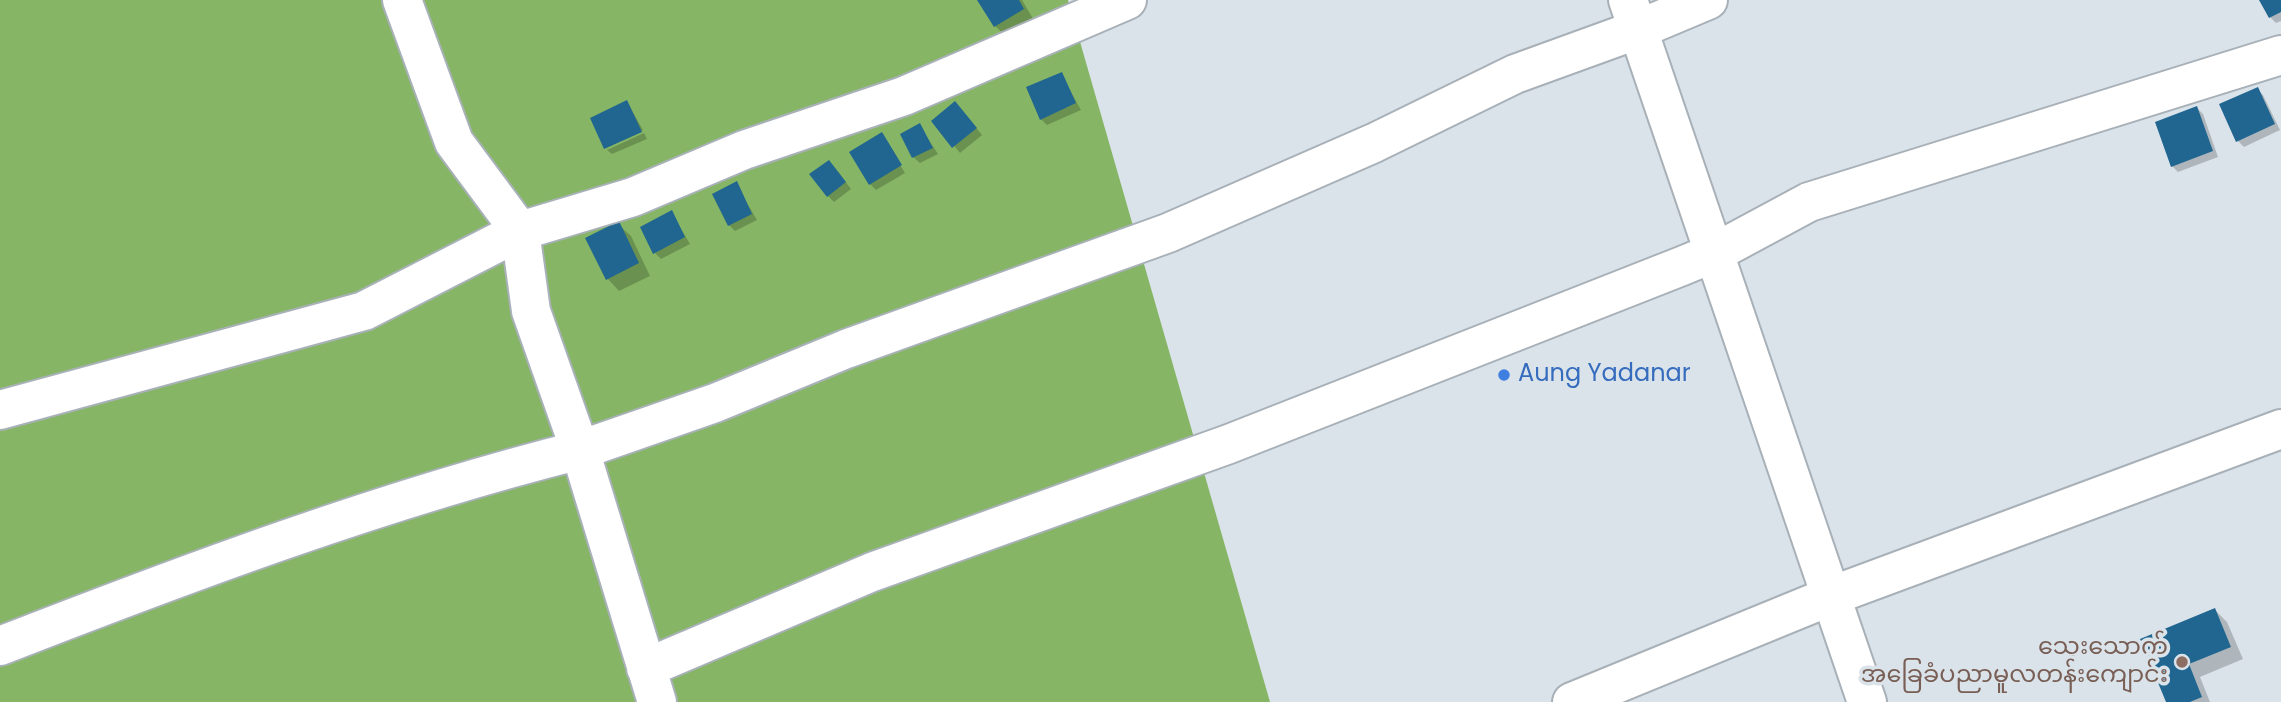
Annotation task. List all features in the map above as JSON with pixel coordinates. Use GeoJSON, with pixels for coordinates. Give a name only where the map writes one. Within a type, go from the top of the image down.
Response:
{"type":"FeatureCollection","features":[{"type":"Feature","properties":{"kind":"street"},"geometry":{"type":"LineString","coordinates":[[402,0],[454,142],[520,231],[531,311],[580,450],[651,685],[872,572],[1229,444],[1716,252],[1809,202],[2281,55]]}},
{"type":"Feature","properties":{"kind":"street"},"geometry":{"type":"LineString","coordinates":[[0,410],[364,311],[520,231],[633,197],[744,150],[904,96],[1127,0]]}},
{"type":"Feature","properties":{"kind":"street"},"geometry":{"type":"LineString","coordinates":[[0,646],[214,565],[491,472],[580,450],[715,403],[846,349],[1168,233],[1374,143],[1634,15],[1708,0]]}},
{"type":"Feature","properties":{"kind":"street"},"geometry":{"type":"LineString","coordinates":[[1634,15],[1867,702]]}},
{"type":"Feature","properties":{"kind":"street"},"geometry":{"type":"LineString","coordinates":[[1572,702],[1831,596],[2281,429]]}},
{"type":"Feature","properties":{"kind":"green space"},"geometry":{"type":"Polygon","coordinates":[[[0,0],[1068,0],[1270,702],[0,702],[0,0]]]}},
{"type":"Feature","properties":{"kind":"building"},"geometry":{"type":"Polygon","coordinates":[[[977,0],[1019,0],[1024,9],[994,27],[977,0]]]}},
{"type":"Feature","properties":{"kind":"building"},"geometry":{"type":"Polygon","coordinates":[[[2259,0],[2281,0],[2281,12],[2269,18],[2259,0]]]}},
{"type":"Feature","properties":{"kind":"building"},"geometry":{"type":"Polygon","coordinates":[[[1062,72],[1076,103],[1040,120],[1026,87],[1062,72]]]}},
{"type":"Feature","properties":{"kind":"building"},"geometry":{"type":"Polygon","coordinates":[[[2258,87],[2275,124],[2236,142],[2219,104],[2258,87]]]}},
{"type":"Feature","properties":{"kind":"building"},"geometry":{"type":"Polygon","coordinates":[[[627,100],[642,132],[604,149],[590,118],[627,100]]]}},
{"type":"Feature","properties":{"kind":"building"},"geometry":{"type":"Polygon","coordinates":[[[955,101],[977,128],[952,148],[931,121],[955,101]]]}},
{"type":"Feature","properties":{"kind":"building"},"geometry":{"type":"Polygon","coordinates":[[[2197,106],[2213,151],[2171,167],[2155,122],[2197,106]]]}},
{"type":"Feature","properties":{"kind":"building"},"geometry":{"type":"Polygon","coordinates":[[[920,123],[933,148],[912,158],[900,134],[920,123]]]}},
{"type":"Feature","properties":{"kind":"building"},"geometry":{"type":"Polygon","coordinates":[[[882,132],[902,165],[869,185],[849,152],[882,132]]]}},
{"type":"Feature","properties":{"kind":"building"},"geometry":{"type":"Polygon","coordinates":[[[829,160],[846,182],[827,197],[809,174],[829,160]]]}},
{"type":"Feature","properties":{"kind":"building"},"geometry":{"type":"Polygon","coordinates":[[[737,181],[752,214],[728,226],[712,194],[737,181]]]}},
{"type":"Feature","properties":{"kind":"building"},"geometry":{"type":"Polygon","coordinates":[[[672,210],[685,237],[653,254],[640,227],[672,210]]]}},
{"type":"Feature","properties":{"kind":"building"},"geometry":{"type":"Polygon","coordinates":[[[619,221],[639,263],[606,280],[585,238],[619,221]]]}},
{"type":"Feature","properties":{"kind":"building"},"geometry":{"type":"Polygon","coordinates":[[[2215,608],[2231,647],[2189,664],[2202,697],[2190,702],[2166,702],[2140,639],[2215,608]]]}},
{"type":"Feature","properties":{"kind":"place","name":"Aung Yadanar"},"geometry":{"type":"Point","coordinates":[1504,375]}},
{"type":"Feature","properties":{"kind":"place","name":"သွေးသောက် အခြေခံပညာမူလတန်းကျောင်း"},"geometry":{"type":"Point","coordinates":[2182,662]}}]}
